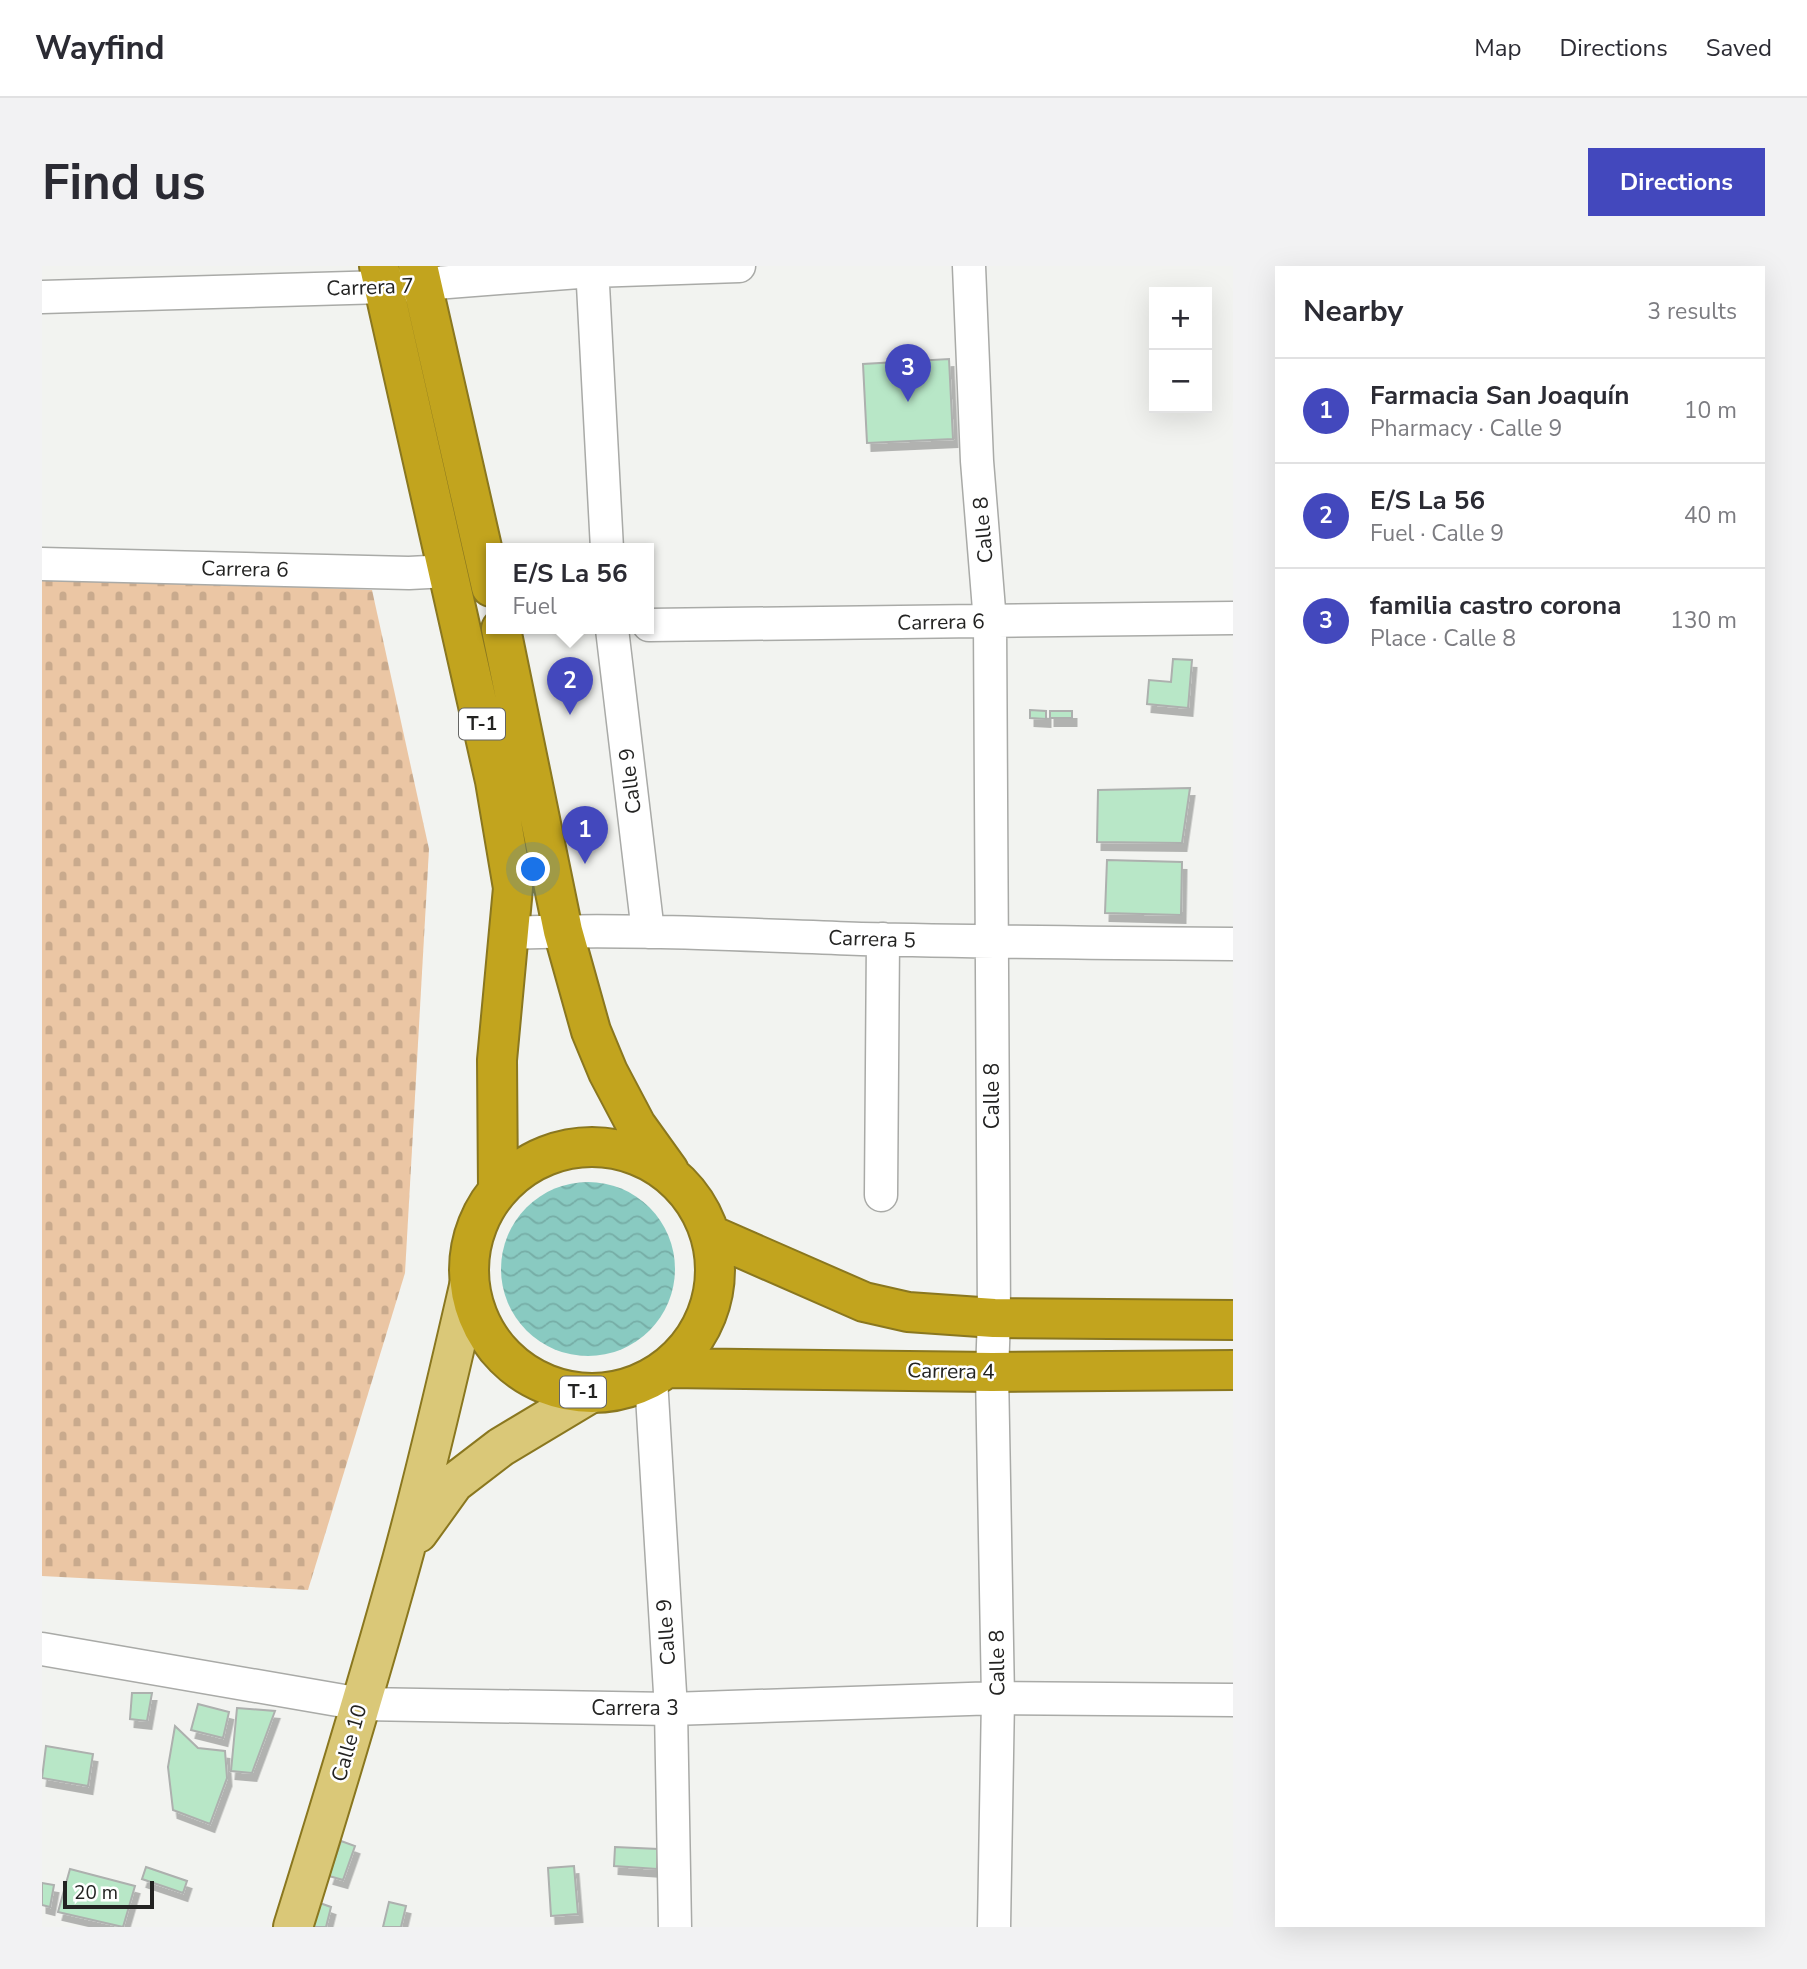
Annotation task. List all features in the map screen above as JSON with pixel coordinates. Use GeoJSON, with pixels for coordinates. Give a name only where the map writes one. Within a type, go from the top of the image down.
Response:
{"type":"FeatureCollection","features":[{"type":"Feature","properties":{"kind":"highway"},"geometry":{"type":"LineString","coordinates":[[419,276],[486,565]]}},
{"type":"Feature","properties":{"kind":"highway","name":"T-1"},"geometry":{"type":"LineString","coordinates":[[382,277],[509,851],[513,888],[497,1060],[498,1190]]}},
{"type":"Feature","properties":{"kind":"highway","name":"T-1"},"geometry":{"type":"LineString","coordinates":[[502,634],[563,931],[591,1031],[608,1072],[636,1125],[672,1175],[696,1202],[711,1235],[716,1272],[710,1308],[694,1341],[659,1373],[612,1392],[591,1393],[556,1388],[524,1373],[498,1349],[479,1320],[469,1286],[470,1252],[479,1218],[498,1190],[527,1165],[563,1150],[601,1147],[639,1156],[672,1175]]}},
{"type":"Feature","properties":{"kind":"highway"},"geometry":{"type":"LineString","coordinates":[[711,1235],[864,1302],[908,1312],[994,1318],[1233,1320]]}},
{"type":"Feature","properties":{"kind":"highway","name":"Carrera 4"},"geometry":{"type":"LineString","coordinates":[[659,1373],[1233,1370]]}},
{"type":"Feature","properties":{"kind":"main road","name":"Calle 10"},"geometry":{"type":"LineString","coordinates":[[293,1927],[403,1558],[469,1286]]}},
{"type":"Feature","properties":{"kind":"main road","name":"Calle 10"},"geometry":{"type":"LineString","coordinates":[[403,1558],[426,1520],[454,1483],[501,1447],[591,1393]]}},
{"type":"Feature","properties":{"kind":"street","name":"Carrera 7"},"geometry":{"type":"LineString","coordinates":[[42,297],[382,277],[592,268],[739,266]]}},
{"type":"Feature","properties":{"kind":"street","name":"Calle 8"},"geometry":{"type":"LineString","coordinates":[[969,266],[977,461],[990,622],[994,1318],[992,1372],[998,1698],[994,1927]]}},
{"type":"Feature","properties":{"kind":"street"},"geometry":{"type":"LineString","coordinates":[[592,268],[607,543]]}},
{"type":"Feature","properties":{"kind":"street","name":"Carrera 6"},"geometry":{"type":"LineString","coordinates":[[42,564],[409,573],[448,571]]}},
{"type":"Feature","properties":{"kind":"street","name":"Carrera 6"},"geometry":{"type":"LineString","coordinates":[[654,625],[1233,618]]}},
{"type":"Feature","properties":{"kind":"street"},"geometry":{"type":"LineString","coordinates":[[461,631],[486,630]]}},
{"type":"Feature","properties":{"kind":"street","name":"Calle 9"},"geometry":{"type":"LineString","coordinates":[[612,634],[648,932]]}},
{"type":"Feature","properties":{"kind":"street","name":"Carrera 5"},"geometry":{"type":"LineString","coordinates":[[510,933],[648,932],[991,943],[1233,944]]}},
{"type":"Feature","properties":{"kind":"street"},"geometry":{"type":"LineString","coordinates":[[881,1195],[883,939]]}},
{"type":"Feature","properties":{"kind":"street","name":"Calle 9"},"geometry":{"type":"LineString","coordinates":[[659,1373],[671,1709],[675,1927]]}},
{"type":"Feature","properties":{"kind":"street","name":"Carrera 3"},"geometry":{"type":"LineString","coordinates":[[42,1648],[361,1704],[671,1709],[998,1698],[1233,1700]]}},
{"type":"Feature","properties":{"kind":"green space"},"geometry":{"type":"Polygon","coordinates":[[[42,576],[372,590],[429,849],[405,1273],[308,1590],[42,1576],[42,576]]]}},
{"type":"Feature","properties":{"kind":"water"},"geometry":{"type":"Polygon","coordinates":[[[588,1182],[621,1189],[650,1207],[668,1236],[675,1269],[668,1302],[650,1331],[621,1349],[588,1356],[555,1349],[526,1331],[508,1302],[501,1269],[508,1236],[526,1207],[555,1189],[588,1182]]]}},
{"type":"Feature","properties":{"kind":"building"},"geometry":{"type":"Polygon","coordinates":[[[949,359],[953,439],[867,443],[863,364],[949,359]]]}},
{"type":"Feature","properties":{"kind":"building"},"geometry":{"type":"Polygon","coordinates":[[[1173,659],[1192,660],[1188,708],[1147,704],[1149,680],[1171,682],[1173,659]]]}},
{"type":"Feature","properties":{"kind":"building"},"geometry":{"type":"Polygon","coordinates":[[[1030,710],[1046,711],[1046,719],[1030,718],[1030,710]]]}},
{"type":"Feature","properties":{"kind":"building"},"geometry":{"type":"Polygon","coordinates":[[[1050,711],[1072,711],[1072,718],[1050,718],[1050,711]]]}},
{"type":"Feature","properties":{"kind":"building"},"geometry":{"type":"Polygon","coordinates":[[[1190,788],[1182,843],[1097,842],[1098,790],[1190,788]]]}},
{"type":"Feature","properties":{"kind":"building"},"geometry":{"type":"Polygon","coordinates":[[[1107,860],[1182,862],[1181,915],[1105,913],[1107,860]]]}},
{"type":"Feature","properties":{"kind":"building"},"geometry":{"type":"Polygon","coordinates":[[[132,1693],[152,1693],[147,1721],[130,1719],[132,1693]]]}},
{"type":"Feature","properties":{"kind":"building"},"geometry":{"type":"Polygon","coordinates":[[[198,1704],[229,1712],[223,1738],[191,1730],[198,1704]]]}},
{"type":"Feature","properties":{"kind":"building"},"geometry":{"type":"Polygon","coordinates":[[[237,1708],[275,1711],[252,1773],[231,1771],[237,1708]]]}},
{"type":"Feature","properties":{"kind":"building"},"geometry":{"type":"Polygon","coordinates":[[[175,1726],[198,1748],[225,1751],[227,1778],[210,1824],[173,1810],[168,1767],[175,1726]]]}},
{"type":"Feature","properties":{"kind":"building"},"geometry":{"type":"Polygon","coordinates":[[[46,1746],[93,1754],[88,1786],[42,1778],[46,1746]]]}},
{"type":"Feature","properties":{"kind":"building"},"geometry":{"type":"Polygon","coordinates":[[[341,1841],[355,1846],[343,1880],[329,1876],[341,1841]]]}},
{"type":"Feature","properties":{"kind":"building"},"geometry":{"type":"Polygon","coordinates":[[[615,1847],[658,1849],[657,1869],[614,1866],[615,1847]]]}},
{"type":"Feature","properties":{"kind":"building"},"geometry":{"type":"Polygon","coordinates":[[[574,1866],[578,1914],[551,1916],[548,1868],[574,1866]]]}},
{"type":"Feature","properties":{"kind":"building"},"geometry":{"type":"Polygon","coordinates":[[[146,1867],[187,1881],[183,1893],[142,1879],[146,1867]]]}},
{"type":"Feature","properties":{"kind":"building"},"geometry":{"type":"Polygon","coordinates":[[[70,1869],[135,1886],[123,1927],[58,1912],[70,1869]]]}},
{"type":"Feature","properties":{"kind":"building"},"geometry":{"type":"Polygon","coordinates":[[[42,1883],[54,1885],[50,1907],[42,1905],[42,1883]]]}},
{"type":"Feature","properties":{"kind":"building"},"geometry":{"type":"Polygon","coordinates":[[[317,1902],[331,1907],[326,1927],[310,1927],[317,1902]]]}},
{"type":"Feature","properties":{"kind":"building"},"geometry":{"type":"Polygon","coordinates":[[[389,1902],[406,1906],[401,1927],[383,1927],[389,1902]]]}},
{"type":"Feature","properties":{"kind":"place","name":"familia castro corona"},"geometry":{"type":"Point","coordinates":[908,402]}},
{"type":"Feature","properties":{"kind":"place","name":"E/S La 56"},"geometry":{"type":"Point","coordinates":[570,715]}},
{"type":"Feature","properties":{"kind":"place","name":"Farmacia San Joaquín"},"geometry":{"type":"Point","coordinates":[585,864]}}]}
